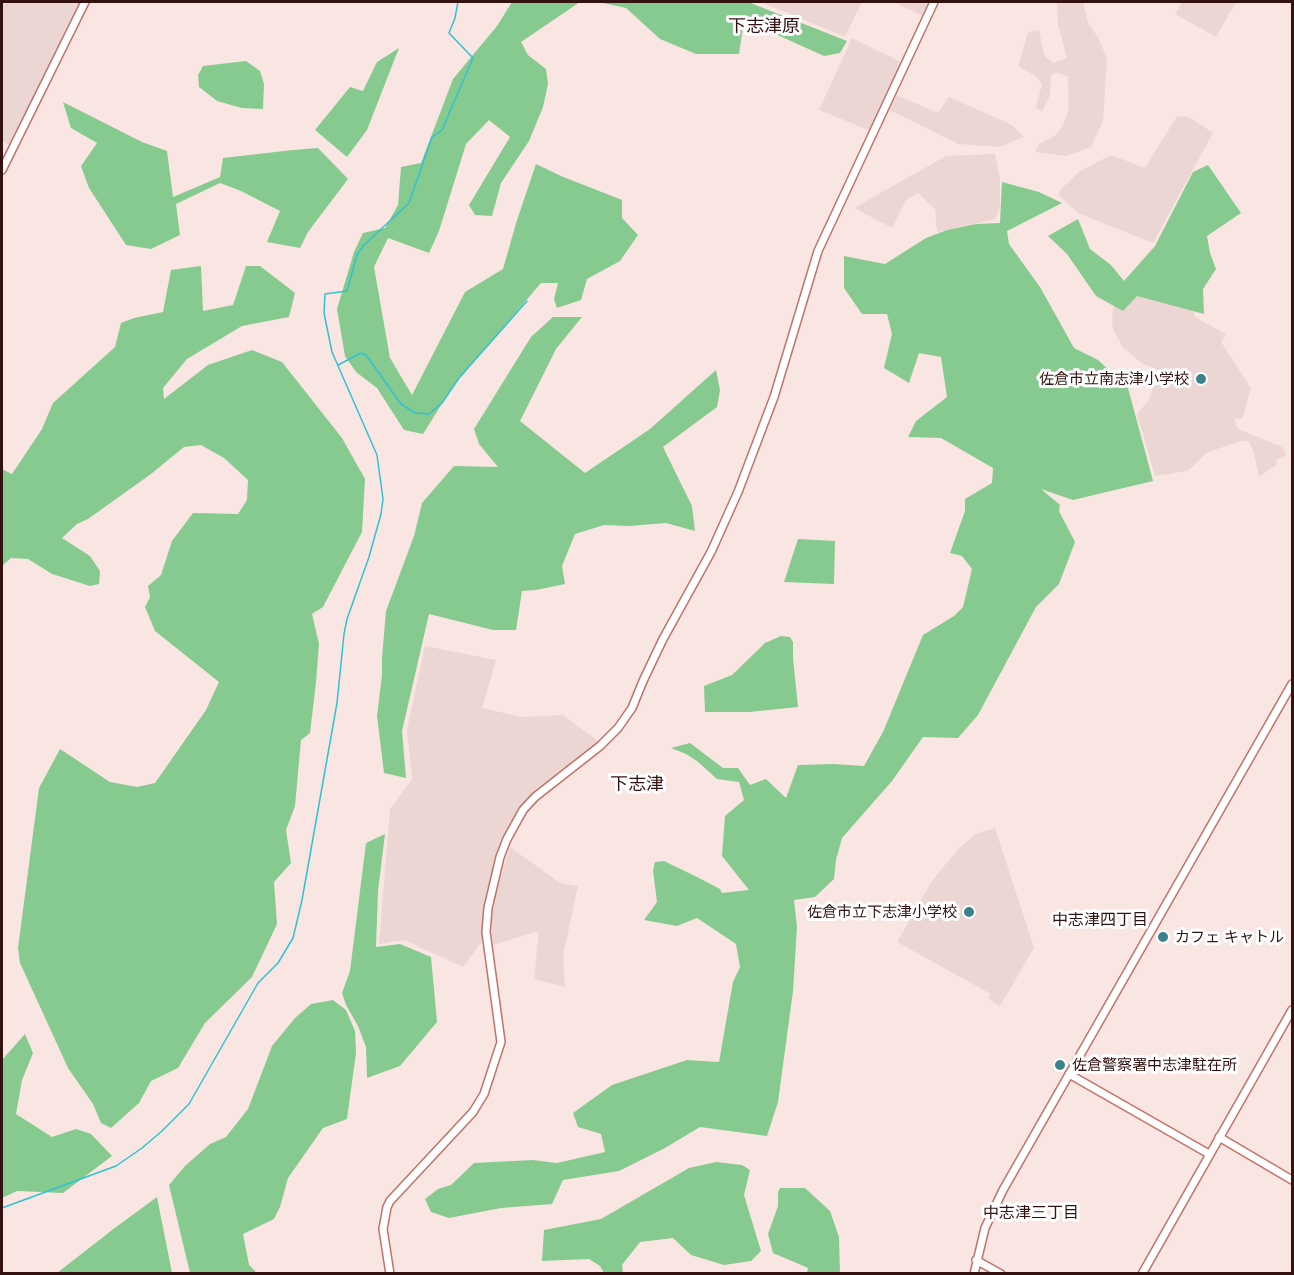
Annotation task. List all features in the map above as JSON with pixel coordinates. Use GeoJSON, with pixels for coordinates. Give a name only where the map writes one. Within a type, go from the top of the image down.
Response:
{"type":"FeatureCollection","features":[{"type":"Feature","properties":{"kind":"street"},"geometry":{"type":"LineString","coordinates":[[2,170],[85,2]]}},
{"type":"Feature","properties":{"kind":"street"},"geometry":{"type":"LineString","coordinates":[[390,1274],[383,1229],[387,1207],[398,1192],[473,1112],[484,1094],[501,1042],[486,932],[488,908],[500,857],[507,839],[524,810],[535,797],[600,746],[618,728],[632,708],[658,649],[711,552],[738,492],[774,397],[818,251],[934,2]]}},
{"type":"Feature","properties":{"kind":"street"},"geometry":{"type":"LineString","coordinates":[[974,1274],[976,1260],[995,1205],[1293,684]]}},
{"type":"Feature","properties":{"kind":"street"},"geometry":{"type":"LineString","coordinates":[[1142,1274],[1293,1010]]}},
{"type":"Feature","properties":{"kind":"street"},"geometry":{"type":"LineString","coordinates":[[1069,1074],[1209,1154]]}},
{"type":"Feature","properties":{"kind":"street"},"geometry":{"type":"LineString","coordinates":[[1220,1137],[1293,1180]]}},
{"type":"Feature","properties":{"kind":"street"},"geometry":{"type":"LineString","coordinates":[[976,1260],[1001,1274]]}},
{"type":"Feature","properties":{"kind":"shaded area"},"geometry":{"type":"Polygon","coordinates":[[[2,2],[81,2],[9,145],[2,141],[2,2]]]}},
{"type":"Feature","properties":{"kind":"shaded area"},"geometry":{"type":"Polygon","coordinates":[[[761,2],[862,2],[845,37],[761,2]]]}},
{"type":"Feature","properties":{"kind":"shaded area"},"geometry":{"type":"Polygon","coordinates":[[[894,2],[930,2],[923,16],[894,2]]]}},
{"type":"Feature","properties":{"kind":"shaded area"},"geometry":{"type":"Polygon","coordinates":[[[1057,2],[1083,2],[1088,23],[1099,39],[1107,59],[1103,121],[1091,147],[1066,156],[1035,152],[1039,144],[1055,136],[1063,125],[1069,109],[1068,77],[1056,72],[1051,76],[1050,95],[1042,112],[1036,107],[1042,84],[1034,75],[1018,66],[1028,32],[1039,30],[1044,55],[1053,63],[1067,58],[1058,25],[1057,2]]]}},
{"type":"Feature","properties":{"kind":"shaded area"},"geometry":{"type":"Polygon","coordinates":[[[1182,2],[1236,2],[1216,37],[1175,14],[1182,2]]]}},
{"type":"Feature","properties":{"kind":"shaded area"},"geometry":{"type":"Polygon","coordinates":[[[852,38],[901,62],[871,131],[819,110],[852,38]]]}},
{"type":"Feature","properties":{"kind":"shaded area"},"geometry":{"type":"Polygon","coordinates":[[[897,95],[938,113],[949,97],[1012,125],[1024,137],[1000,147],[959,144],[889,110],[897,95]]]}},
{"type":"Feature","properties":{"kind":"shaded area"},"geometry":{"type":"Polygon","coordinates":[[[1177,116],[1189,117],[1213,133],[1153,243],[1080,214],[1058,195],[1080,171],[1111,155],[1145,168],[1177,116]]]}},
{"type":"Feature","properties":{"kind":"shaded area"},"geometry":{"type":"Polygon","coordinates":[[[995,154],[1000,180],[1000,208],[995,219],[937,232],[935,209],[918,193],[906,200],[892,228],[854,208],[946,156],[995,154]]]}},
{"type":"Feature","properties":{"kind":"shaded area","name":"佐倉市立南志津小学校"},"geometry":{"type":"Polygon","coordinates":[[[1135,290],[1193,307],[1195,317],[1226,334],[1221,342],[1251,388],[1243,417],[1234,418],[1238,429],[1282,447],[1286,455],[1276,460],[1277,464],[1259,477],[1253,450],[1248,441],[1241,441],[1208,452],[1188,471],[1155,476],[1137,414],[1148,401],[1160,370],[1143,364],[1123,348],[1113,329],[1112,322],[1113,307],[1121,295],[1135,290]]]}},
{"type":"Feature","properties":{"kind":"shaded area"},"geometry":{"type":"Polygon","coordinates":[[[425,646],[496,660],[482,708],[522,717],[563,715],[598,741],[523,803],[502,840],[487,891],[483,940],[463,967],[404,940],[379,944],[390,809],[412,779],[407,729],[425,646]]]}},
{"type":"Feature","properties":{"kind":"shaded area","name":"佐倉市立下志津小学校"},"geometry":{"type":"Polygon","coordinates":[[[995,828],[1034,948],[1000,1006],[989,999],[991,994],[897,942],[932,881],[959,848],[976,834],[995,828]]]}},
{"type":"Feature","properties":{"kind":"shaded area"},"geometry":{"type":"Polygon","coordinates":[[[510,847],[560,883],[578,886],[563,956],[565,987],[534,979],[539,931],[493,945],[491,924],[496,892],[510,847]]]}},
{"type":"Feature","properties":{"kind":"green space"},"geometry":{"type":"Polygon","coordinates":[[[512,2],[580,2],[521,42],[528,55],[546,69],[548,84],[543,107],[529,141],[501,183],[492,216],[475,215],[469,205],[510,137],[489,120],[466,144],[439,231],[429,253],[388,238],[374,267],[390,358],[412,395],[465,292],[503,269],[536,164],[622,200],[622,218],[638,235],[620,261],[587,279],[581,300],[557,308],[554,299],[558,283],[541,283],[453,386],[423,434],[404,430],[377,388],[356,372],[345,356],[337,309],[354,252],[363,233],[385,228],[398,205],[401,167],[421,163],[453,79],[497,26],[512,2]]]}},
{"type":"Feature","properties":{"kind":"green space"},"geometry":{"type":"Polygon","coordinates":[[[598,2],[748,2],[847,41],[840,53],[824,56],[744,20],[739,54],[696,54],[660,39],[626,8],[598,2]]]}},
{"type":"Feature","properties":{"kind":"green space"},"geometry":{"type":"Polygon","coordinates":[[[399,48],[367,130],[347,157],[315,130],[350,87],[363,91],[377,62],[399,48]]]}},
{"type":"Feature","properties":{"kind":"green space"},"geometry":{"type":"Polygon","coordinates":[[[246,61],[260,71],[264,84],[263,109],[242,108],[217,101],[199,87],[198,75],[203,66],[246,61]]]}},
{"type":"Feature","properties":{"kind":"green space"},"geometry":{"type":"Polygon","coordinates":[[[63,102],[142,142],[167,151],[173,197],[220,177],[223,158],[293,150],[318,148],[348,179],[308,232],[300,248],[267,242],[280,211],[220,183],[176,204],[180,235],[151,249],[126,245],[89,188],[81,166],[97,143],[71,128],[63,102]]]}},
{"type":"Feature","properties":{"kind":"green space"},"geometry":{"type":"Polygon","coordinates":[[[1208,165],[1241,213],[1207,236],[1216,269],[1203,289],[1204,314],[1137,296],[1123,311],[1096,296],[1067,254],[1048,236],[1078,219],[1090,249],[1111,265],[1124,281],[1155,246],[1193,172],[1208,165]]]}},
{"type":"Feature","properties":{"kind":"green space"},"geometry":{"type":"Polygon","coordinates":[[[1002,182],[1039,192],[1062,203],[1007,231],[1009,244],[1040,287],[1074,348],[1098,360],[1128,388],[1153,481],[1073,500],[1041,489],[1060,505],[1059,511],[1075,542],[1059,584],[1036,607],[978,715],[958,738],[923,737],[892,781],[842,838],[834,879],[815,897],[794,900],[797,927],[793,991],[778,1102],[767,1136],[700,1127],[619,1171],[563,1180],[552,1204],[501,1208],[449,1218],[431,1212],[425,1199],[438,1189],[451,1185],[474,1163],[533,1160],[557,1163],[605,1152],[601,1134],[578,1127],[573,1113],[612,1085],[687,1060],[719,1062],[733,982],[740,967],[736,944],[697,918],[677,926],[644,920],[657,902],[653,871],[655,862],[664,861],[720,889],[722,893],[749,890],[722,856],[725,816],[744,800],[739,782],[717,779],[697,761],[671,748],[690,743],[723,768],[738,768],[750,785],[766,779],[786,798],[798,765],[864,766],[883,732],[923,635],[954,616],[963,607],[972,569],[962,556],[950,553],[965,511],[965,499],[992,483],[993,468],[941,438],[908,437],[916,421],[947,397],[941,357],[919,353],[909,383],[884,368],[892,334],[887,314],[862,314],[844,288],[844,256],[885,264],[926,238],[947,230],[976,224],[1000,223],[1002,182]]]}},
{"type":"Feature","properties":{"kind":"green space"},"geometry":{"type":"Polygon","coordinates":[[[201,266],[203,311],[233,305],[246,266],[260,266],[295,293],[289,317],[242,326],[187,359],[163,388],[164,399],[208,365],[252,350],[282,362],[342,438],[365,479],[362,532],[323,607],[312,614],[319,644],[316,682],[310,733],[301,740],[295,806],[286,830],[291,863],[274,882],[277,924],[252,977],[205,1023],[178,1068],[151,1081],[139,1103],[111,1128],[101,1123],[93,1104],[68,1068],[20,963],[18,948],[39,788],[60,749],[110,782],[137,787],[155,783],[206,710],[219,682],[155,631],[145,607],[150,597],[148,586],[161,575],[172,541],[193,513],[238,514],[247,500],[248,480],[224,458],[201,445],[184,447],[151,474],[88,519],[77,524],[62,538],[90,556],[100,571],[99,584],[90,586],[52,574],[28,559],[11,558],[2,566],[2,469],[12,474],[42,429],[53,403],[115,347],[121,323],[163,312],[171,270],[201,266]]]}},
{"type":"Feature","properties":{"kind":"green space"},"geometry":{"type":"Polygon","coordinates":[[[553,317],[582,317],[556,349],[520,421],[585,473],[650,429],[716,370],[720,390],[717,407],[663,447],[692,506],[695,531],[666,523],[629,526],[604,525],[575,534],[562,566],[565,584],[522,591],[516,630],[493,630],[429,614],[402,731],[406,778],[384,773],[377,716],[386,611],[414,536],[422,503],[454,466],[498,467],[479,444],[474,429],[531,337],[553,317]]]}},
{"type":"Feature","properties":{"kind":"green space"},"geometry":{"type":"Polygon","coordinates":[[[798,539],[835,541],[834,584],[784,582],[798,539]]]}},
{"type":"Feature","properties":{"kind":"green space"},"geometry":{"type":"Polygon","coordinates":[[[781,636],[790,637],[793,642],[798,707],[749,712],[705,712],[704,686],[732,675],[765,643],[781,636]]]}},
{"type":"Feature","properties":{"kind":"green space"},"geometry":{"type":"Polygon","coordinates":[[[385,834],[378,891],[376,947],[400,944],[431,957],[437,1022],[400,1066],[367,1078],[366,1047],[342,993],[350,971],[366,843],[385,834]]]}},
{"type":"Feature","properties":{"kind":"green space"},"geometry":{"type":"Polygon","coordinates":[[[333,1000],[346,1010],[355,1031],[356,1053],[347,1119],[323,1128],[288,1178],[280,1207],[274,1219],[243,1234],[249,1265],[257,1273],[190,1273],[169,1185],[185,1166],[210,1144],[226,1137],[248,1109],[272,1046],[295,1018],[311,1004],[333,1000]]]}},
{"type":"Feature","properties":{"kind":"green space"},"geometry":{"type":"Polygon","coordinates":[[[25,1034],[33,1053],[22,1080],[16,1114],[52,1137],[76,1129],[91,1134],[112,1156],[63,1193],[17,1191],[2,1198],[2,1060],[25,1034]]]}},
{"type":"Feature","properties":{"kind":"green space"},"geometry":{"type":"Polygon","coordinates":[[[716,1162],[742,1165],[750,1170],[744,1195],[761,1251],[751,1261],[724,1265],[691,1255],[673,1238],[640,1242],[622,1265],[623,1273],[604,1273],[600,1266],[589,1259],[542,1261],[544,1230],[601,1219],[689,1168],[716,1162]]]}},
{"type":"Feature","properties":{"kind":"green space"},"geometry":{"type":"Polygon","coordinates":[[[780,1188],[805,1188],[830,1211],[839,1237],[840,1273],[807,1273],[808,1268],[773,1253],[768,1234],[778,1206],[780,1188]]]}},
{"type":"Feature","properties":{"kind":"green space"},"geometry":{"type":"Polygon","coordinates":[[[157,1197],[172,1273],[57,1273],[116,1227],[157,1197]]]}},
{"type":"Feature","properties":{"kind":"waterway"},"geometry":{"type":"LineString","coordinates":[[2,1208],[116,1166],[162,1131],[189,1104],[258,983],[278,963],[293,938],[302,900],[337,703],[347,619],[369,557],[383,499],[377,455],[332,352],[324,313],[325,294],[347,291],[357,255],[364,245],[409,203],[432,137],[442,130],[473,58],[449,33],[458,2]]}},
{"type":"Feature","properties":{"kind":"waterway"},"geometry":{"type":"LineString","coordinates":[[338,365],[361,353],[366,355],[401,404],[415,413],[429,414],[442,403],[459,378],[527,301]]}},
{"type":"Feature","properties":{"kind":"place","name":"佐倉市立南志津小学校"},"geometry":{"type":"Point","coordinates":[1201,379]}},
{"type":"Feature","properties":{"kind":"place","name":"佐倉市立下志津小学校"},"geometry":{"type":"Point","coordinates":[969,912]}},
{"type":"Feature","properties":{"kind":"place","name":"カフェ キャトル"},"geometry":{"type":"Point","coordinates":[1163,937]}},
{"type":"Feature","properties":{"kind":"place","name":"佐倉警察署中志津駐在所"},"geometry":{"type":"Point","coordinates":[1060,1065]}},
{"type":"Feature","properties":{"kind":"district","name":"下志津原"},"geometry":{"type":"Point","coordinates":[764,27]}},
{"type":"Feature","properties":{"kind":"district","name":"下志津"},"geometry":{"type":"Point","coordinates":[637,785]}},
{"type":"Feature","properties":{"kind":"district","name":"中志津四丁目"},"geometry":{"type":"Point","coordinates":[1100,920]}},
{"type":"Feature","properties":{"kind":"district","name":"中志津三丁目"},"geometry":{"type":"Point","coordinates":[1031,1213]}}]}
